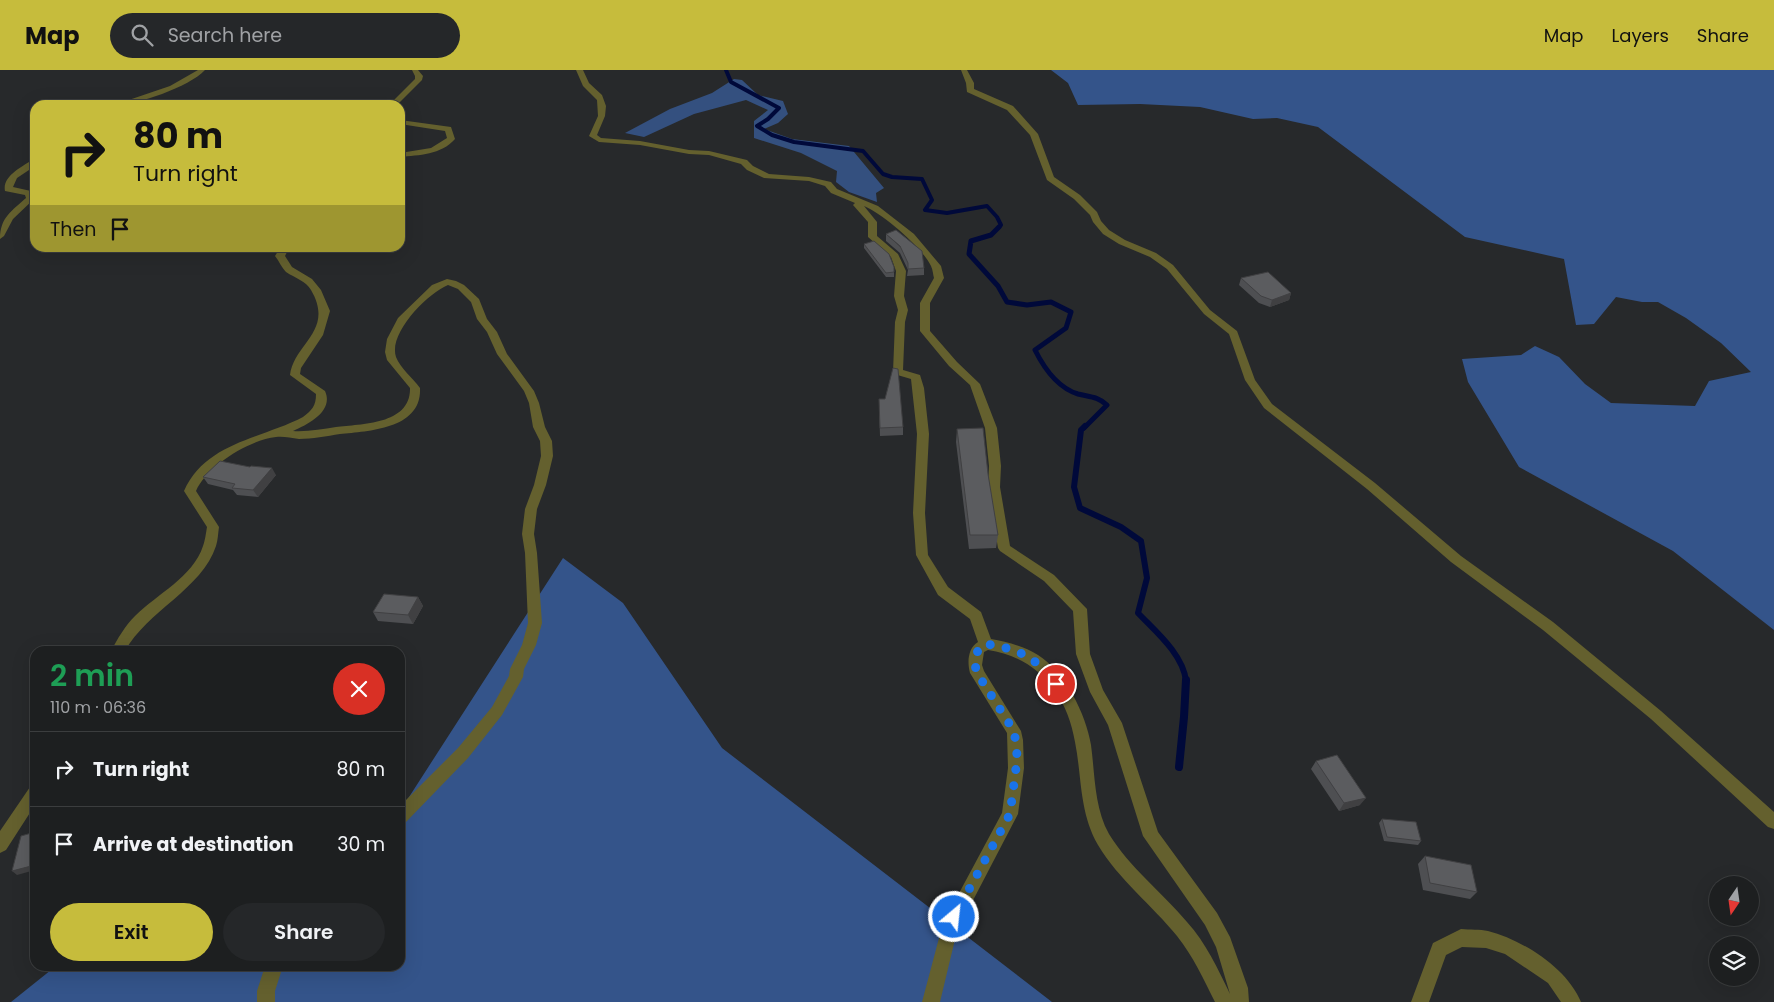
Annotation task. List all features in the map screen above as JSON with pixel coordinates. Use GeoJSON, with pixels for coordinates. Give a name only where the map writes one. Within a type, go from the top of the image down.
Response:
{"type":"FeatureCollection","features":[{"type":"Feature","properties":{"kind":"street"},"geometry":{"type":"LineString","coordinates":[[129,100],[177,87],[202,70]]}},
{"type":"Feature","properties":{"kind":"street"},"geometry":{"type":"LineString","coordinates":[[398,100],[418,80],[419,76],[415,70]]}},
{"type":"Feature","properties":{"kind":"street"},"geometry":{"type":"LineString","coordinates":[[579,70],[585,78],[587,85],[600,98],[603,111],[600,124],[593,136],[599,140],[634,142],[689,152],[709,153],[744,162],[750,168],[767,176],[828,184],[834,191],[876,208],[911,236],[936,266],[939,278],[925,303],[926,331],[953,364],[975,384],[990,428],[995,466],[994,487],[1004,548],[1050,578],[1080,609],[1083,654],[1097,692],[1115,723],[1151,836],[1211,919],[1224,943],[1239,988],[1240,1002]]}},
{"type":"Feature","properties":{"kind":"street"},"geometry":{"type":"LineString","coordinates":[[964,70],[970,83],[970,90],[1010,108],[1034,134],[1050,178],[1077,197],[1094,214],[1097,222],[1106,232],[1122,242],[1153,255],[1170,267],[1207,312],[1233,333],[1248,368],[1250,380],[1268,406],[1371,486],[1456,558],[1548,626],[1591,661],[1656,715],[1774,822]]}},
{"type":"Feature","properties":{"kind":"street"},"geometry":{"type":"LineString","coordinates":[[405,123],[448,129],[450,132],[450,139],[442,147],[405,154]]}},
{"type":"Feature","properties":{"kind":"street"},"geometry":{"type":"LineString","coordinates":[[30,166],[13,178],[8,184],[8,189],[28,193],[30,196]]}},
{"type":"Feature","properties":{"kind":"street"},"geometry":{"type":"LineString","coordinates":[[0,236],[9,218],[30,199]]}},
{"type":"Feature","properties":{"kind":"street"},"geometry":{"type":"LineString","coordinates":[[852,199],[870,216],[874,229],[872,237],[895,256],[901,271],[899,296],[903,310],[900,322],[897,363],[898,372],[916,378],[919,388],[923,434],[919,513],[922,555],[944,591],[976,616],[986,644]]}},
{"type":"Feature","properties":{"kind":"street"},"geometry":{"type":"LineString","coordinates":[[120,646],[131,627],[189,576],[205,556],[210,546],[213,527],[190,492],[193,483],[209,466],[230,452],[254,440],[294,427],[320,407],[323,399],[321,392],[295,375],[296,368],[318,335],[324,316],[324,305],[309,281],[284,265],[280,256],[281,252]]}},
{"type":"Feature","properties":{"kind":"street"},"geometry":{"type":"LineString","coordinates":[[276,433],[300,435],[370,427],[386,424],[407,412],[414,402],[416,388],[392,360],[390,352],[392,339],[406,316],[435,287],[447,282],[458,284],[476,301],[482,319],[492,332],[502,354],[528,391],[534,403],[539,427],[546,440],[547,456],[540,485],[531,509],[528,534],[535,622],[531,638],[517,669],[516,677],[496,711],[463,753],[405,812]]}},
{"type":"Feature","properties":{"kind":"street"},"geometry":{"type":"LineString","coordinates":[[932,1002],[949,928],[1010,814],[1016,768],[1016,740],[1014,731],[987,689],[975,665],[978,649],[986,644],[1032,658],[1039,663],[1056,684],[1070,707],[1081,733],[1088,796],[1095,822],[1104,839],[1122,863],[1183,930],[1197,949],[1225,1002]]}},
{"type":"Feature","properties":{"kind":"street"},"geometry":{"type":"LineString","coordinates":[[0,845],[30,800]]}},
{"type":"Feature","properties":{"kind":"street"},"geometry":{"type":"LineString","coordinates":[[1420,1002],[1439,949],[1461,938],[1486,940],[1510,947],[1554,977],[1572,1002]]}},
{"type":"Feature","properties":{"kind":"street"},"geometry":{"type":"LineString","coordinates":[[266,1002],[266,991],[272,971]]}},
{"type":"Feature","properties":{"kind":"shaded area"},"geometry":{"type":"Polygon","coordinates":[[[1051,70],[1774,70],[1774,630],[1673,551],[1519,467],[1468,382],[1462,359],[1521,355],[1535,346],[1559,357],[1585,384],[1611,403],[1695,406],[1709,381],[1751,372],[1721,343],[1686,318],[1658,302],[1642,302],[1616,297],[1594,324],[1576,325],[1564,259],[1465,237],[1318,127],[1277,118],[1253,119],[1200,107],[1140,104],[1078,105],[1068,83],[1051,70]]]}},
{"type":"Feature","properties":{"kind":"shaded area"},"geometry":{"type":"Polygon","coordinates":[[[734,79],[742,80],[758,95],[783,101],[788,114],[778,123],[764,129],[792,139],[849,146],[884,188],[876,193],[877,202],[849,192],[836,182],[837,171],[801,153],[754,138],[754,121],[768,110],[746,100],[694,114],[644,137],[625,133],[670,109],[712,93],[734,79]]]}},
{"type":"Feature","properties":{"kind":"shaded area"},"geometry":{"type":"Polygon","coordinates":[[[563,558],[623,603],[722,748],[1052,1002],[11,1002],[50,971],[405,971],[405,803],[563,558]]]}},
{"type":"Feature","properties":{"kind":"building"},"geometry":{"type":"Polygon","coordinates":[[[896,230],[922,251],[924,268],[908,269],[908,263],[900,246],[886,234],[896,230]]]}},
{"type":"Feature","properties":{"kind":"building"},"geometry":{"type":"Polygon","coordinates":[[[874,241],[889,254],[894,272],[886,273],[864,244],[874,241]]]}},
{"type":"Feature","properties":{"kind":"building"},"geometry":{"type":"Polygon","coordinates":[[[1268,272],[1291,293],[1272,300],[1261,296],[1241,278],[1268,272]]]}},
{"type":"Feature","properties":{"kind":"building"},"geometry":{"type":"Polygon","coordinates":[[[893,368],[898,369],[903,427],[880,428],[879,399],[885,399],[893,368]]]}},
{"type":"Feature","properties":{"kind":"building"},"geometry":{"type":"Polygon","coordinates":[[[983,428],[998,535],[970,535],[957,429],[983,428]]]}},
{"type":"Feature","properties":{"kind":"building"},"geometry":{"type":"Polygon","coordinates":[[[220,461],[250,467],[272,468],[253,490],[232,488],[235,484],[203,477],[220,461]]]}},
{"type":"Feature","properties":{"kind":"building"},"geometry":{"type":"Polygon","coordinates":[[[384,594],[418,597],[408,615],[373,612],[384,594]]]}},
{"type":"Feature","properties":{"kind":"building"},"geometry":{"type":"Polygon","coordinates":[[[1337,755],[1366,798],[1344,803],[1316,761],[1337,755]]]}},
{"type":"Feature","properties":{"kind":"building"},"geometry":{"type":"Polygon","coordinates":[[[1382,819],[1416,822],[1421,841],[1387,837],[1382,819]]]}},
{"type":"Feature","properties":{"kind":"building"},"geometry":{"type":"Polygon","coordinates":[[[30,833],[30,866],[12,871],[21,836],[30,833]]]}},
{"type":"Feature","properties":{"kind":"building"},"geometry":{"type":"Polygon","coordinates":[[[1425,856],[1471,865],[1477,892],[1430,883],[1425,856]]]}},
{"type":"Feature","properties":{"kind":"waterway"},"geometry":{"type":"LineString","coordinates":[[726,70],[731,82],[779,108],[768,119],[757,126],[772,135],[794,142],[863,151],[883,174],[892,177],[922,179],[932,200],[925,210],[947,213],[987,206],[997,217],[1001,225],[991,235],[971,241],[969,254],[998,286],[1007,302],[1027,305],[1051,302],[1071,312],[1066,328],[1035,350],[1047,370],[1064,387],[1078,394],[1097,398],[1107,405],[1084,428]]}},
{"type":"Feature","properties":{"kind":"waterway"},"geometry":{"type":"LineString","coordinates":[[1085,426],[1081,430],[1074,487],[1080,508],[1121,527],[1141,541],[1147,578],[1138,613],[1174,652],[1184,671],[1186,681]]}},
{"type":"Feature","properties":{"kind":"waterway"},"geometry":{"type":"LineString","coordinates":[[1179,767],[1186,681]]}},
{"type":"Feature","properties":{"kind":"route"},"geometry":{"type":"LineString","coordinates":[[954,917],[1010,814],[1016,768],[1017,750],[1014,731],[977,673],[975,656],[978,649],[986,644],[995,645],[1032,658],[1046,670],[1056,684]]}}]}
